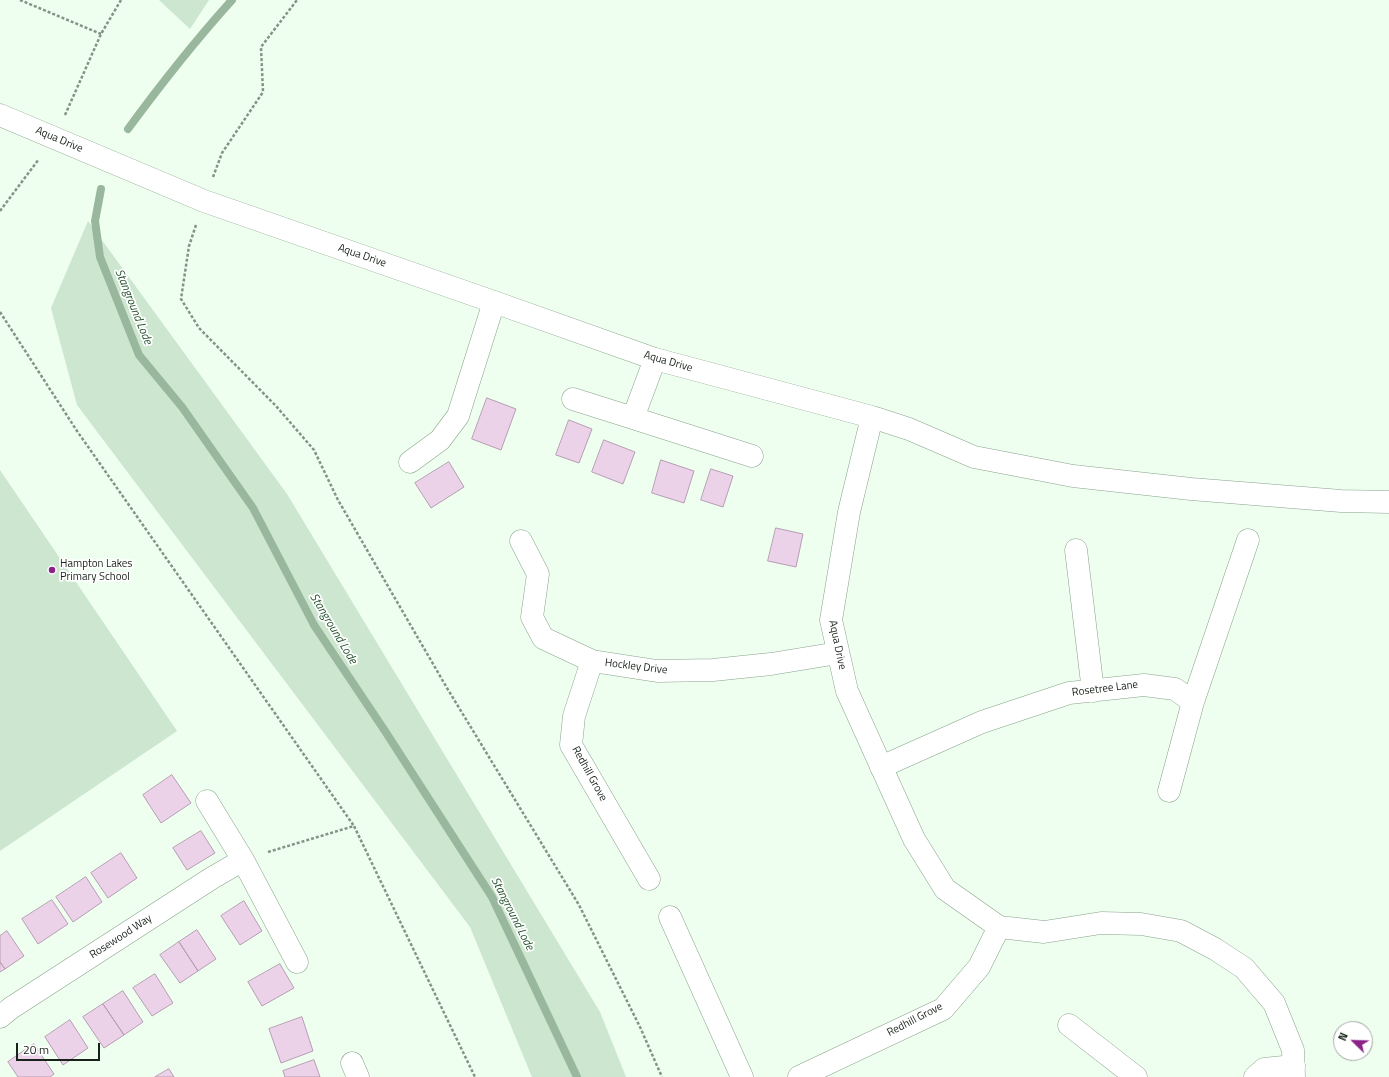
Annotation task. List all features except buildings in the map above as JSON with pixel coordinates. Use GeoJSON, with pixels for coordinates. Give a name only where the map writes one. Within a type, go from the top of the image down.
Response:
{"type":"FeatureCollection","features":[{"type":"Feature","properties":{"kind":"street","name":"Aqua Drive"},"geometry":{"type":"LineString","coordinates":[[0,116],[204,201],[655,359],[872,417],[849,512],[831,620],[847,691],[914,839],[945,889],[999,927]]}},
{"type":"Feature","properties":{"kind":"street"},"geometry":{"type":"LineString","coordinates":[[410,462],[440,440],[458,416],[494,302]]}},
{"type":"Feature","properties":{"kind":"street"},"geometry":{"type":"LineString","coordinates":[[633,418],[655,359]]}},
{"type":"Feature","properties":{"kind":"street"},"geometry":{"type":"LineString","coordinates":[[573,399],[752,456]]}},
{"type":"Feature","properties":{"kind":"street"},"geometry":{"type":"LineString","coordinates":[[872,417],[909,429],[974,457],[1073,476],[1191,489],[1341,501],[1389,502]]}},
{"type":"Feature","properties":{"kind":"street"},"geometry":{"type":"LineString","coordinates":[[1169,791],[1193,702],[1248,540]]}},
{"type":"Feature","properties":{"kind":"street","name":"Hockley Drive"},"geometry":{"type":"LineString","coordinates":[[521,541],[538,574],[532,617],[543,638],[592,661],[657,671],[713,670],[770,664],[838,653]]}},
{"type":"Feature","properties":{"kind":"street"},"geometry":{"type":"LineString","coordinates":[[1076,550],[1093,690]]}},
{"type":"Feature","properties":{"kind":"street","name":"Redhill Grove"},"geometry":{"type":"LineString","coordinates":[[592,661],[574,716],[571,745],[649,879]]}},
{"type":"Feature","properties":{"kind":"street","name":"Rosetree Lane"},"geometry":{"type":"LineString","coordinates":[[881,767],[982,722],[1069,693],[1144,685],[1175,689],[1193,702]]}},
{"type":"Feature","properties":{"kind":"street"},"geometry":{"type":"LineString","coordinates":[[207,801],[243,860],[297,962]]}},
{"type":"Feature","properties":{"kind":"street","name":"Rosewood Way"},"geometry":{"type":"LineString","coordinates":[[0,1017],[205,882],[243,860]]}},
{"type":"Feature","properties":{"kind":"street"},"geometry":{"type":"LineString","coordinates":[[670,917],[742,1077]]}},
{"type":"Feature","properties":{"kind":"street"},"geometry":{"type":"LineString","coordinates":[[999,927],[1044,932],[1101,923],[1141,924],[1181,930],[1215,949],[1244,968],[1274,1004],[1293,1050],[1294,1071],[1264,1069],[1255,1077]]}},
{"type":"Feature","properties":{"kind":"street","name":"Redhill Grove"},"geometry":{"type":"LineString","coordinates":[[799,1077],[943,1009],[979,967],[999,927]]}},
{"type":"Feature","properties":{"kind":"street"},"geometry":{"type":"LineString","coordinates":[[1069,1025],[1136,1077]]}},
{"type":"Feature","properties":{"kind":"path"},"geometry":{"type":"LineString","coordinates":[[20,0],[101,34]]}},
{"type":"Feature","properties":{"kind":"path"},"geometry":{"type":"LineString","coordinates":[[0,211],[54,138],[101,34],[121,0]]}},
{"type":"Feature","properties":{"kind":"path"},"geometry":{"type":"LineString","coordinates":[[297,0],[261,47],[263,92],[222,153],[189,246],[181,300],[199,328],[276,406],[314,450],[338,500],[446,688],[579,905],[640,1027],[662,1077]]}},
{"type":"Feature","properties":{"kind":"path"},"geometry":{"type":"LineString","coordinates":[[0,312],[77,431],[354,826],[475,1077]]}},
{"type":"Feature","properties":{"kind":"path"},"geometry":{"type":"LineString","coordinates":[[243,860],[354,826]]}},
{"type":"Feature","properties":{"kind":"green space"},"geometry":{"type":"Polygon","coordinates":[[[159,0],[209,0],[190,29],[159,0]]]}},
{"type":"Feature","properties":{"kind":"green space"},"geometry":{"type":"Polygon","coordinates":[[[88,221],[287,494],[600,1012],[626,1077],[532,1077],[470,927],[77,405],[51,308],[88,221]]]}},
{"type":"Feature","properties":{"kind":"green space","name":"Hampton Lakes Primary School"},"geometry":{"type":"Polygon","coordinates":[[[0,470],[177,731],[0,851],[0,470]]]}},
{"type":"Feature","properties":{"kind":"waterway","name":"Stanground Lode"},"geometry":{"type":"LineString","coordinates":[[128,129],[178,63],[232,0]]}},
{"type":"Feature","properties":{"kind":"waterway","name":"Stanground Lode"},"geometry":{"type":"LineString","coordinates":[[101,189],[95,221],[100,257],[139,355],[182,407],[253,508],[314,625],[385,731],[492,897],[577,1077]]}},
{"type":"Feature","properties":{"kind":"place","name":"Hampton Lakes Primary School"},"geometry":{"type":"Point","coordinates":[52,570]}}]}
